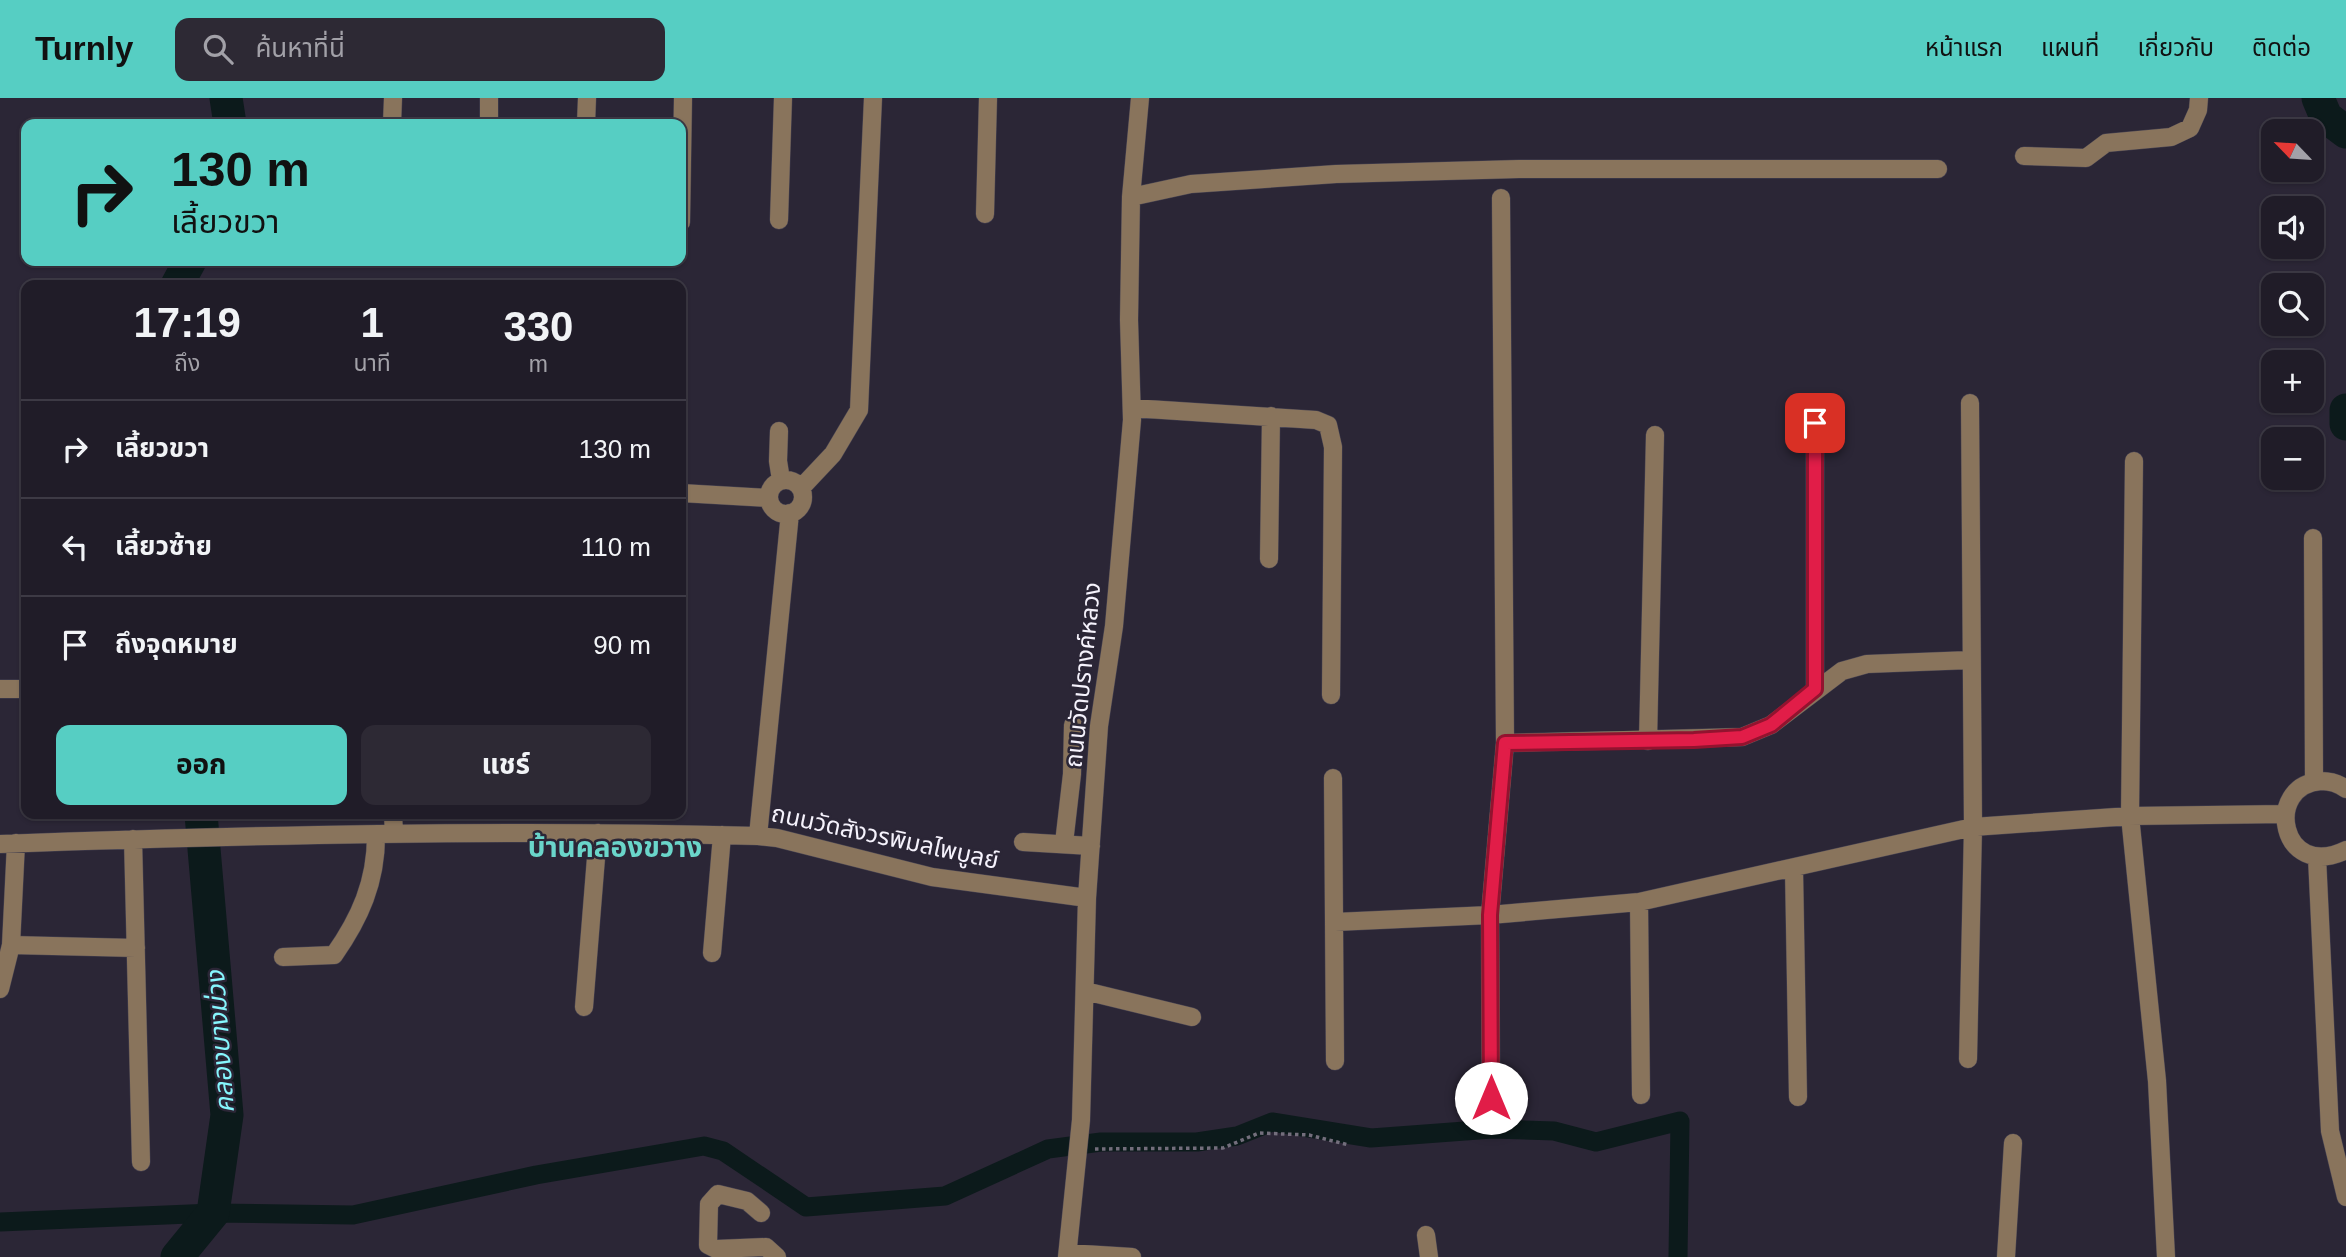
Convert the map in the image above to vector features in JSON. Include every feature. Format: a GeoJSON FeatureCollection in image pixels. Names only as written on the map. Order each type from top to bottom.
{"type":"FeatureCollection","features":[{"type":"Feature","properties":{"kind":"street"},"geometry":{"type":"LineString","coordinates":[[392,119],[393,98]]}},
{"type":"Feature","properties":{"kind":"street"},"geometry":{"type":"LineString","coordinates":[[489,98],[489,119]]}},
{"type":"Feature","properties":{"kind":"street"},"geometry":{"type":"LineString","coordinates":[[586,119],[587,98]]}},
{"type":"Feature","properties":{"kind":"street"},"geometry":{"type":"LineString","coordinates":[[683,98],[683,119]]}},
{"type":"Feature","properties":{"kind":"street"},"geometry":{"type":"LineString","coordinates":[[779,220],[783,98]]}},
{"type":"Feature","properties":{"kind":"street"},"geometry":{"type":"LineString","coordinates":[[801,488],[833,454],[859,410],[873,98]]}},
{"type":"Feature","properties":{"kind":"street"},"geometry":{"type":"LineString","coordinates":[[985,214],[988,98]]}},
{"type":"Feature","properties":{"kind":"street","name":"ถนนวัดปรางค์หลวง"},"geometry":{"type":"LineString","coordinates":[[1067,1255],[1079,1155],[1087,898],[1099,726],[1114,626],[1132,408],[1129,320],[1131,197],[1140,98]]}},
{"type":"Feature","properties":{"kind":"street"},"geometry":{"type":"LineString","coordinates":[[2024,156],[2086,158],[2106,143],[2171,137],[2190,128],[2198,110],[2199,98]]}},
{"type":"Feature","properties":{"kind":"street"},"geometry":{"type":"LineString","coordinates":[[1131,197],[1191,184],[1336,174],[1519,169],[1938,169]]}},
{"type":"Feature","properties":{"kind":"street"},"geometry":{"type":"LineString","coordinates":[[1491,1098],[1490,915],[1505,743],[1501,198]]}},
{"type":"Feature","properties":{"kind":"street"},"geometry":{"type":"LineString","coordinates":[[1968,1059],[1973,827],[1970,403]]}},
{"type":"Feature","properties":{"kind":"street"},"geometry":{"type":"LineString","coordinates":[[1132,408],[1271,416],[1316,420],[1328,425],[1331,432],[1331,695]]}},
{"type":"Feature","properties":{"kind":"street"},"geometry":{"type":"LineString","coordinates":[[1269,559],[1271,416]]}},
{"type":"Feature","properties":{"kind":"street"},"geometry":{"type":"LineString","coordinates":[[1815,423],[1815,689]]}},
{"type":"Feature","properties":{"kind":"street"},"geometry":{"type":"LineString","coordinates":[[779,431],[778,461],[781,480]]}},
{"type":"Feature","properties":{"kind":"street"},"geometry":{"type":"LineString","coordinates":[[1648,741],[1655,435]]}},
{"type":"Feature","properties":{"kind":"street"},"geometry":{"type":"LineString","coordinates":[[2134,461],[2130,816],[2157,1081],[2166,1257]]}},
{"type":"Feature","properties":{"kind":"street"},"geometry":{"type":"LineString","coordinates":[[781,480],[796,483],[801,488],[802,504],[790,513],[776,511],[769,498],[770,490],[781,480]]}},
{"type":"Feature","properties":{"kind":"street"},"geometry":{"type":"LineString","coordinates":[[686,493],[769,498]]}},
{"type":"Feature","properties":{"kind":"street"},"geometry":{"type":"LineString","coordinates":[[758,836],[790,513]]}},
{"type":"Feature","properties":{"kind":"street"},"geometry":{"type":"LineString","coordinates":[[2313,538],[2314,782]]}},
{"type":"Feature","properties":{"kind":"street"},"geometry":{"type":"LineString","coordinates":[[1505,743],[1742,737],[1771,725],[1842,671],[1867,664],[1971,660]]}},
{"type":"Feature","properties":{"kind":"street"},"geometry":{"type":"LineString","coordinates":[[0,689],[21,689]]}},
{"type":"Feature","properties":{"kind":"street"},"geometry":{"type":"LineString","coordinates":[[1064,843],[1072,774],[1073,725]]}},
{"type":"Feature","properties":{"kind":"street"},"geometry":{"type":"LineString","coordinates":[[1333,778],[1335,1061]]}},
{"type":"Feature","properties":{"kind":"street"},"geometry":{"type":"LineString","coordinates":[[2346,789],[2329,781],[2314,782],[2300,788],[2290,799],[2285,814],[2286,828],[2292,842],[2303,852],[2317,858],[2332,857],[2346,850]]}},
{"type":"Feature","properties":{"kind":"street"},"geometry":{"type":"LineString","coordinates":[[1335,922],[1490,915],[1639,902],[1973,827],[2130,816],[2285,814]]}},
{"type":"Feature","properties":{"kind":"street"},"geometry":{"type":"LineString","coordinates":[[283,957],[334,955],[359,915],[391,819]]}},
{"type":"Feature","properties":{"kind":"street"},"geometry":{"type":"LineString","coordinates":[[584,1007],[598,833]]}},
{"type":"Feature","properties":{"kind":"street","name":"ถนนวัดสังวรพิมลไพบูลย์"},"geometry":{"type":"LineString","coordinates":[[8,843],[166,838],[598,833],[758,836],[777,838],[932,877],[1087,898]]}},
{"type":"Feature","properties":{"kind":"street"},"geometry":{"type":"LineString","coordinates":[[712,953],[722,835]]}},
{"type":"Feature","properties":{"kind":"street"},"geometry":{"type":"LineString","coordinates":[[133,839],[141,1162]]}},
{"type":"Feature","properties":{"kind":"street"},"geometry":{"type":"LineString","coordinates":[[1023,842],[1091,846]]}},
{"type":"Feature","properties":{"kind":"street"},"geometry":{"type":"LineString","coordinates":[[0,989],[11,945],[8,843]]}},
{"type":"Feature","properties":{"kind":"street"},"geometry":{"type":"LineString","coordinates":[[2317,858],[2330,1131],[2346,1197]]}},
{"type":"Feature","properties":{"kind":"street"},"geometry":{"type":"LineString","coordinates":[[1794,869],[1798,1097]]}},
{"type":"Feature","properties":{"kind":"street"},"geometry":{"type":"LineString","coordinates":[[1639,902],[1642,1095]]}},
{"type":"Feature","properties":{"kind":"street"},"geometry":{"type":"LineString","coordinates":[[11,945],[136,948]]}},
{"type":"Feature","properties":{"kind":"street"},"geometry":{"type":"LineString","coordinates":[[1085,991],[1192,1017]]}},
{"type":"Feature","properties":{"kind":"street"},"geometry":{"type":"LineString","coordinates":[[2006,1257],[2013,1143]]}},
{"type":"Feature","properties":{"kind":"street"},"geometry":{"type":"LineString","coordinates":[[761,1213],[747,1201],[718,1194],[709,1204],[708,1245],[716,1249],[766,1247],[777,1257]]}},
{"type":"Feature","properties":{"kind":"street"},"geometry":{"type":"LineString","coordinates":[[1426,1235],[1429,1257]]}},
{"type":"Feature","properties":{"kind":"street"},"geometry":{"type":"LineString","coordinates":[[1067,1255],[1132,1257]]}},
{"type":"Feature","properties":{"kind":"path"},"geometry":{"type":"LineString","coordinates":[[1079,1155],[1089,1159],[1089,1149],[1223,1148],[1259,1133],[1309,1135],[1349,1145]]}},
{"type":"Feature","properties":{"kind":"waterway","name":"คลองบางม่วง"},"geometry":{"type":"LineString","coordinates":[[226,98],[229,119]]}},
{"type":"Feature","properties":{"kind":"waterway"},"geometry":{"type":"LineString","coordinates":[[2318,98],[2326,117],[2346,132]]}},
{"type":"Feature","properties":{"kind":"waterway","name":"คลองบางม่วง"},"geometry":{"type":"LineString","coordinates":[[180,280],[187,266]]}},
{"type":"Feature","properties":{"kind":"waterway"},"geometry":{"type":"LineString","coordinates":[[2346,410],[2346,424]]}},
{"type":"Feature","properties":{"kind":"waterway","name":"คลองบางม่วง"},"geometry":{"type":"LineString","coordinates":[[177,1257],[213,1213],[227,1115],[201,819]]}},
{"type":"Feature","properties":{"kind":"waterway"},"geometry":{"type":"LineString","coordinates":[[0,1222],[213,1213],[353,1215],[536,1175],[704,1146],[723,1151],[806,1207],[945,1196],[1048,1149],[1101,1142],[1197,1142],[1237,1136],[1272,1122],[1371,1138],[1492,1129],[1554,1131],[1596,1142],[1680,1121],[1678,1257]]}},
{"type":"Feature","properties":{"kind":"district","name":"บ้านคลองขวาง"},"geometry":{"type":"Point","coordinates":[615,847]}},
{"type":"Feature","properties":{"kind":"route"},"geometry":{"type":"LineString","coordinates":[[1491,1098],[1490,915],[1505,743],[1717,740],[1742,737],[1771,725],[1815,689],[1815,423]]}}]}
